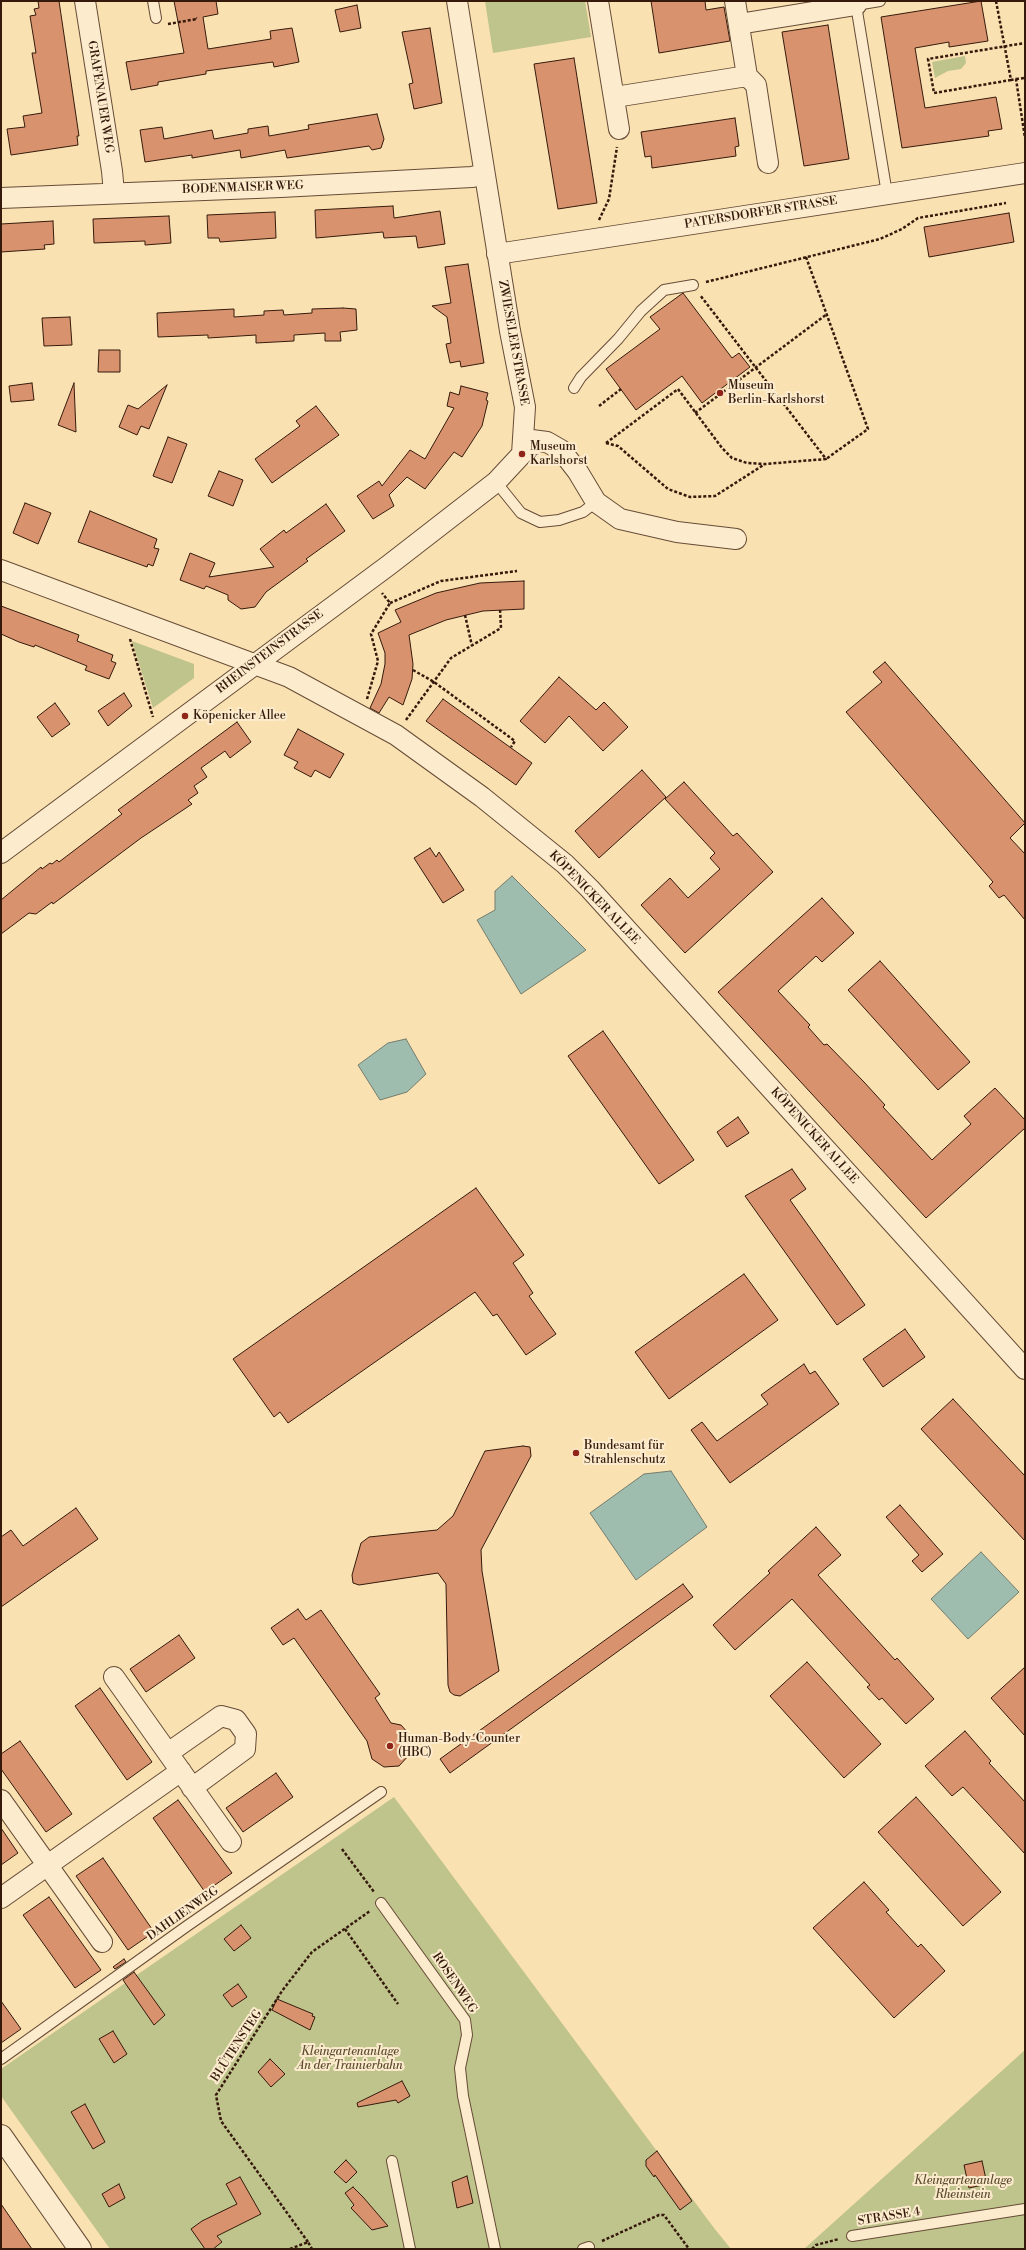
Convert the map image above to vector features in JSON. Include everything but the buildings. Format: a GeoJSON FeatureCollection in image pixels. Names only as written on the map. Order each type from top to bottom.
{"type":"FeatureCollection","features":[{"type":"Feature","properties":{"kind":"street","name":"GRAFENAUER WEG"},"geometry":{"type":"LineString","coordinates":[[85,1],[112,171],[114,193]]}},
{"type":"Feature","properties":{"kind":"street","name":"ZWIESELER STRASSE"},"geometry":{"type":"LineString","coordinates":[[457,1],[497,254],[525,407],[524,440]]}},
{"type":"Feature","properties":{"kind":"street"},"geometry":{"type":"LineString","coordinates":[[598,1],[620,129]]}},
{"type":"Feature","properties":{"kind":"street"},"geometry":{"type":"LineString","coordinates":[[734,1],[747,76],[756,84],[768,163]]}},
{"type":"Feature","properties":{"kind":"street"},"geometry":{"type":"LineString","coordinates":[[738,24],[856,5]]}},
{"type":"Feature","properties":{"kind":"street"},"geometry":{"type":"LineString","coordinates":[[615,98],[747,76]]}},
{"type":"Feature","properties":{"kind":"street","name":"PATERSDORFER STRASSE"},"geometry":{"type":"LineString","coordinates":[[497,254],[1025,173]]}},
{"type":"Feature","properties":{"kind":"street","name":"BODENMAISER WEG"},"geometry":{"type":"LineString","coordinates":[[1,198],[281,187],[472,177],[484,174]]}},
{"type":"Feature","properties":{"kind":"street"},"geometry":{"type":"LineString","coordinates":[[524,440],[547,442],[562,450],[578,472],[596,502],[620,519],[677,532],[736,539]]}},
{"type":"Feature","properties":{"kind":"street","name":"RHEINSTEINSTRASSE"},"geometry":{"type":"LineString","coordinates":[[1,853],[371,578],[496,482],[522,454],[524,440]]}},
{"type":"Feature","properties":{"kind":"street","name":"KÖPENICKER ALLEE"},"geometry":{"type":"LineString","coordinates":[[1,570],[136,622],[289,677],[360,714],[396,735],[482,797],[531,836],[580,879],[1025,1369]]}},
{"type":"Feature","properties":{"kind":"street"},"geometry":{"type":"LineString","coordinates":[[114,1677],[231,1842]]}},
{"type":"Feature","properties":{"kind":"street"},"geometry":{"type":"LineString","coordinates":[[168,1753],[221,1716],[236,1720],[246,1734],[245,1749],[192,1788]]}},
{"type":"Feature","properties":{"kind":"street"},"geometry":{"type":"LineString","coordinates":[[1,1898],[181,1771]]}},
{"type":"Feature","properties":{"kind":"street"},"geometry":{"type":"LineString","coordinates":[[1,1800],[102,1942]]}},
{"type":"Feature","properties":{"kind":"street"},"geometry":{"type":"LineString","coordinates":[[1,2136],[80,2249]]}},
{"type":"Feature","properties":{"kind":"lane"},"geometry":{"type":"LineString","coordinates":[[153,1],[161,17]]}},
{"type":"Feature","properties":{"kind":"lane"},"geometry":{"type":"LineString","coordinates":[[880,1],[856,5],[887,194]]}},
{"type":"Feature","properties":{"kind":"lane"},"geometry":{"type":"LineString","coordinates":[[574,388],[581,376],[618,339],[641,311],[664,290],[693,285]]}},
{"type":"Feature","properties":{"kind":"lane"},"geometry":{"type":"LineString","coordinates":[[496,482],[521,513],[540,522],[559,520],[583,512],[596,502]]}},
{"type":"Feature","properties":{"kind":"lane","name":"DAHLIENWEG"},"geometry":{"type":"LineString","coordinates":[[1,2059],[187,1926],[381,1792]]}},
{"type":"Feature","properties":{"kind":"lane","name":"ROSENWEG"},"geometry":{"type":"LineString","coordinates":[[381,1903],[465,2020],[467,2034],[460,2068],[463,2096],[494,2249]]}},
{"type":"Feature","properties":{"kind":"lane"},"geometry":{"type":"LineString","coordinates":[[392,2160],[410,2249]]}},
{"type":"Feature","properties":{"kind":"lane","name":"STRASSE 4"},"geometry":{"type":"LineString","coordinates":[[852,2236],[1025,2209]]}},
{"type":"Feature","properties":{"kind":"path"},"geometry":{"type":"LineString","coordinates":[[996,1],[1006,46],[1011,80]]}},
{"type":"Feature","properties":{"kind":"path"},"geometry":{"type":"LineString","coordinates":[[161,17],[167,24],[196,20],[196,18]]}},
{"type":"Feature","properties":{"kind":"path"},"geometry":{"type":"LineString","coordinates":[[1025,43],[928,59],[934,93],[1025,78]]}},
{"type":"Feature","properties":{"kind":"path"},"geometry":{"type":"LineString","coordinates":[[1016,79],[1025,138]]}},
{"type":"Feature","properties":{"kind":"path"},"geometry":{"type":"LineString","coordinates":[[599,226],[609,199],[620,129]]}},
{"type":"Feature","properties":{"kind":"path"},"geometry":{"type":"LineString","coordinates":[[826,459],[693,285],[880,239],[902,229],[918,218],[1006,203]]}},
{"type":"Feature","properties":{"kind":"path"},"geometry":{"type":"LineString","coordinates":[[765,464],[715,496],[690,497],[668,489],[618,446],[606,443],[678,389],[695,413],[732,458],[747,463],[765,464],[826,459],[868,428],[806,257]]}},
{"type":"Feature","properties":{"kind":"path"},"geometry":{"type":"LineString","coordinates":[[695,413],[827,314]]}},
{"type":"Feature","properties":{"kind":"path"},"geometry":{"type":"LineString","coordinates":[[599,406],[621,389]]}},
{"type":"Feature","properties":{"kind":"path"},"geometry":{"type":"LineString","coordinates":[[360,714],[366,702],[378,661],[371,634],[390,603],[441,581],[516,571]]}},
{"type":"Feature","properties":{"kind":"path"},"geometry":{"type":"LineString","coordinates":[[371,578],[390,603]]}},
{"type":"Feature","properties":{"kind":"path"},"geometry":{"type":"LineString","coordinates":[[396,735],[451,658],[501,628],[500,609]]}},
{"type":"Feature","properties":{"kind":"path"},"geometry":{"type":"LineString","coordinates":[[464,614],[472,646]]}},
{"type":"Feature","properties":{"kind":"path"},"geometry":{"type":"LineString","coordinates":[[136,622],[130,639],[158,735]]}},
{"type":"Feature","properties":{"kind":"path"},"geometry":{"type":"LineString","coordinates":[[413,670],[434,682],[515,741],[511,747]]}},
{"type":"Feature","properties":{"kind":"path"},"geometry":{"type":"LineString","coordinates":[[342,1849],[381,1903]]}},
{"type":"Feature","properties":{"kind":"path","name":"BLÜTENSTEG"},"geometry":{"type":"LineString","coordinates":[[312,2249],[221,2121],[216,2095],[282,1991],[312,1952],[381,1903]]}},
{"type":"Feature","properties":{"kind":"path"},"geometry":{"type":"LineString","coordinates":[[345,1929],[398,2004]]}},
{"type":"Feature","properties":{"kind":"path"},"geometry":{"type":"LineString","coordinates":[[586,2248],[664,2214],[689,2249]]}},
{"type":"Feature","properties":{"kind":"path"},"geometry":{"type":"LineString","coordinates":[[812,2249],[816,2245],[852,2236]]}},
{"type":"Feature","properties":{"kind":"path"},"geometry":{"type":"LineString","coordinates":[[290,2249],[308,2242]]}},
{"type":"Feature","properties":{"kind":"green space"},"geometry":{"type":"Polygon","coordinates":[[[485,1],[585,1],[591,37],[493,53],[485,1]]]}},
{"type":"Feature","properties":{"kind":"green space"},"geometry":{"type":"Polygon","coordinates":[[[965,56],[966,63],[961,69],[948,71],[935,78],[932,62],[965,56]]]}},
{"type":"Feature","properties":{"kind":"green space"},"geometry":{"type":"Polygon","coordinates":[[[132,641],[194,664],[194,678],[153,708],[132,641]]]}},
{"type":"Feature","properties":{"kind":"green space","name":"Kleingartenanlage An der Trainierbahn"},"geometry":{"type":"Polygon","coordinates":[[[394,1797],[731,2249],[110,2249],[1,2096],[1,2069],[394,1797]]]}},
{"type":"Feature","properties":{"kind":"green space","name":"Kleingartenanlage Rheinstein"},"geometry":{"type":"Polygon","coordinates":[[[1025,2050],[1025,2249],[804,2249],[1025,2050]]]}},
{"type":"Feature","properties":{"kind":"shaded area"},"geometry":{"type":"Polygon","coordinates":[[[512,876],[586,950],[521,994],[477,920],[495,910],[495,891],[512,876]]]}},
{"type":"Feature","properties":{"kind":"shaded area"},"geometry":{"type":"Polygon","coordinates":[[[406,1039],[426,1074],[407,1092],[380,1100],[358,1065],[388,1043],[406,1039]]]}},
{"type":"Feature","properties":{"kind":"shaded area"},"geometry":{"type":"Polygon","coordinates":[[[671,1471],[707,1527],[636,1580],[590,1513],[644,1474],[671,1471]]]}},
{"type":"Feature","properties":{"kind":"shaded area"},"geometry":{"type":"Polygon","coordinates":[[[981,1552],[1019,1592],[968,1639],[931,1599],[981,1552]]]}},
{"type":"Feature","properties":{"kind":"place","name":"Museum Berlin-Karlshorst"},"geometry":{"type":"Point","coordinates":[720,393]}},
{"type":"Feature","properties":{"kind":"place","name":"Museum Karlshorst"},"geometry":{"type":"Point","coordinates":[522,454]}},
{"type":"Feature","properties":{"kind":"place","name":"Köpenicker Allee"},"geometry":{"type":"Point","coordinates":[185,716]}},
{"type":"Feature","properties":{"kind":"place","name":"Bundesamt für Strahlenschutz"},"geometry":{"type":"Point","coordinates":[576,1453]}},
{"type":"Feature","properties":{"kind":"place","name":"Human-Body-Counter (HBC)"},"geometry":{"type":"Point","coordinates":[390,1746]}}]}
